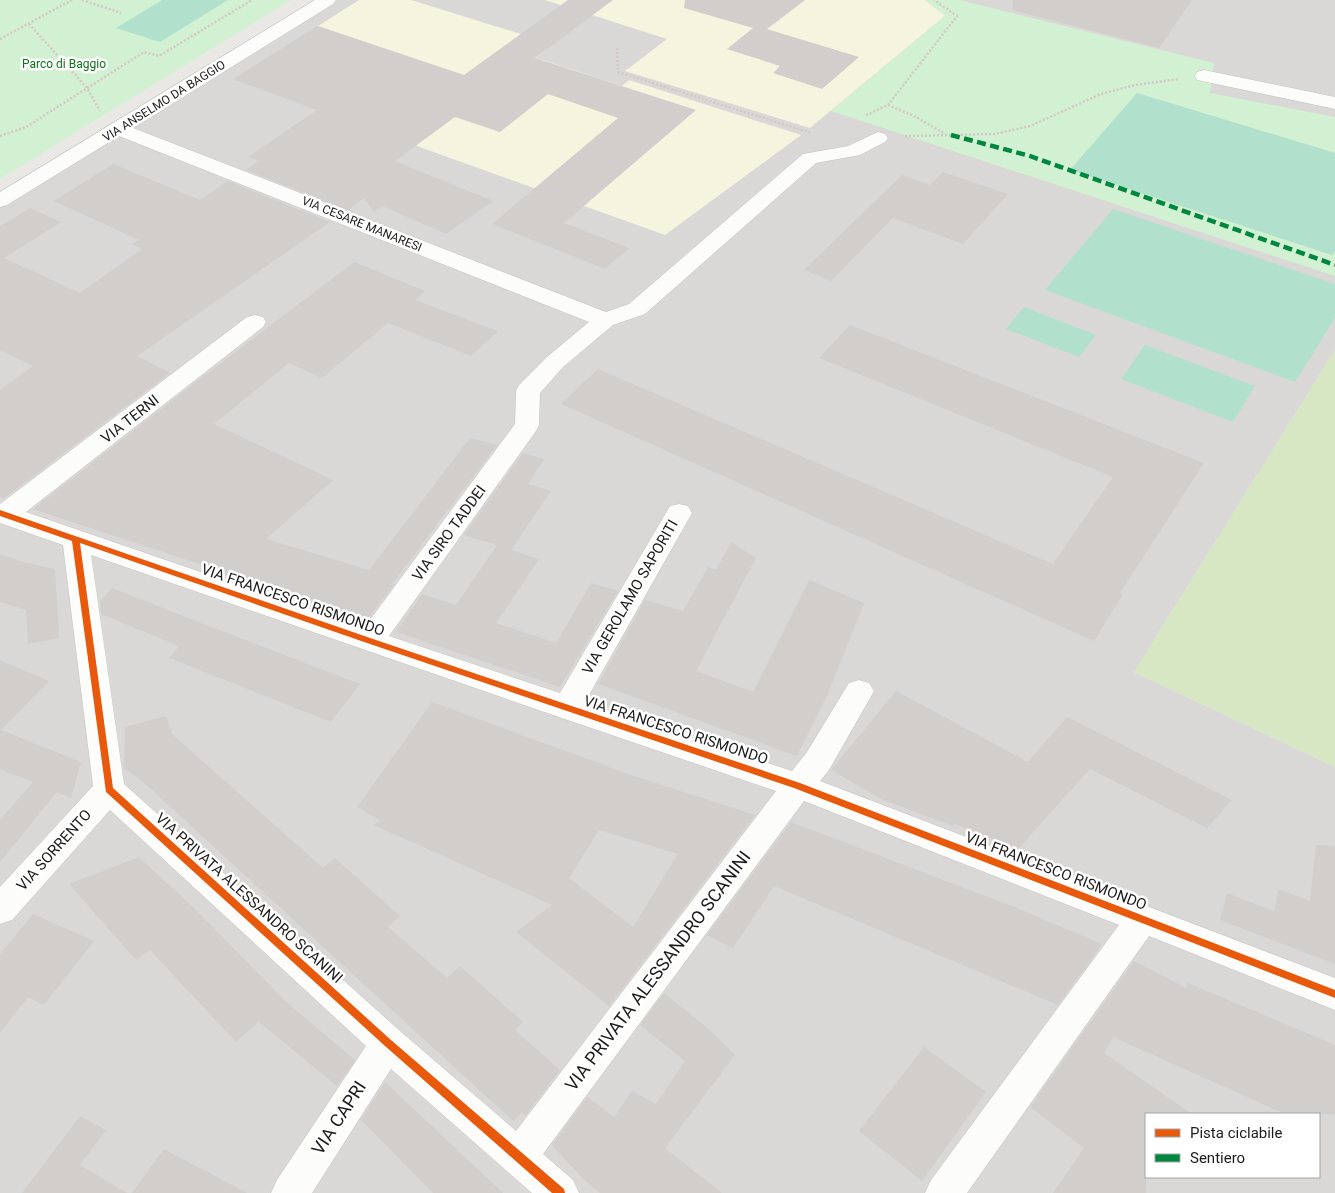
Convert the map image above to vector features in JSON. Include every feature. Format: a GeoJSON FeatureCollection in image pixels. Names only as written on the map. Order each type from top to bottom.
{"type":"FeatureCollection","features":[{"type":"Feature","properties":{"kind":"street","name":"VIA ANSELMO DA BAGGIO"},"geometry":{"type":"LineString","coordinates":[[0,201],[112,123],[327,0]]}},
{"type":"Feature","properties":{"kind":"street"},"geometry":{"type":"LineString","coordinates":[[1204,76],[1335,103]]}},
{"type":"Feature","properties":{"kind":"street","name":"VIA CESARE MANARESI"},"geometry":{"type":"LineString","coordinates":[[112,123],[605,320]]}},
{"type":"Feature","properties":{"kind":"street"},"geometry":{"type":"LineString","coordinates":[[605,320],[637,309],[810,158],[853,152],[878,138]]}},
{"type":"Feature","properties":{"kind":"street","name":"VIA SIRO TADDEI"},"geometry":{"type":"LineString","coordinates":[[370,642],[527,425],[528,391],[554,362],[605,320]]}},
{"type":"Feature","properties":{"kind":"street","name":"VIA TERNI"},"geometry":{"type":"LineString","coordinates":[[2,514],[255,322]]}},
{"type":"Feature","properties":{"kind":"street","name":"VIA GEROLAMO SAPORITI"},"geometry":{"type":"LineString","coordinates":[[566,708],[678,513]]}},
{"type":"Feature","properties":{"kind":"street","name":"VIA FRANCESCO RISMONDO"},"geometry":{"type":"LineString","coordinates":[[2,514],[370,642],[797,785],[1335,994]]}},
{"type":"Feature","properties":{"kind":"street"},"geometry":{"type":"LineString","coordinates":[[76,540],[109,790]]}},
{"type":"Feature","properties":{"kind":"street"},"geometry":{"type":"LineString","coordinates":[[797,785],[818,761],[859,692]]}},
{"type":"Feature","properties":{"kind":"street","name":"VIA PRIVATA ALESSANDRO SCANINI"},"geometry":{"type":"LineString","coordinates":[[519,1156],[797,785]]}},
{"type":"Feature","properties":{"kind":"street","name":"VIA SORRENTO"},"geometry":{"type":"LineString","coordinates":[[5,898],[109,790]]}},
{"type":"Feature","properties":{"kind":"street","name":"VIA PRIVATA ALESSANDRO SCANINI"},"geometry":{"type":"LineString","coordinates":[[109,790],[388,1043],[560,1193]]}},
{"type":"Feature","properties":{"kind":"street"},"geometry":{"type":"LineString","coordinates":[[944,1193],[1142,919]]}},
{"type":"Feature","properties":{"kind":"street","name":"VIA CAPRI"},"geometry":{"type":"LineString","coordinates":[[290,1193],[388,1043]]}},
{"type":"Feature","properties":{"kind":"path"},"geometry":{"type":"LineString","coordinates":[[0,40],[72,0]]}},
{"type":"Feature","properties":{"kind":"path"},"geometry":{"type":"LineString","coordinates":[[82,0],[121,13]]}},
{"type":"Feature","properties":{"kind":"path"},"geometry":{"type":"LineString","coordinates":[[0,136],[26,127],[144,52],[159,56],[252,0]]}},
{"type":"Feature","properties":{"kind":"path"},"geometry":{"type":"LineString","coordinates":[[934,0],[957,16],[888,105],[916,117],[946,135]]}},
{"type":"Feature","properties":{"kind":"path"},"geometry":{"type":"LineString","coordinates":[[29,24],[87,88],[112,123]]}},
{"type":"Feature","properties":{"kind":"path"},"geometry":{"type":"LineString","coordinates":[[617,48],[618,72],[816,134]]}},
{"type":"Feature","properties":{"kind":"path"},"geometry":{"type":"LineString","coordinates":[[878,138],[995,134],[1030,126],[1101,94],[1135,85],[1204,76]]}},
{"type":"Feature","properties":{"kind":"shaded area"},"geometry":{"type":"Polygon","coordinates":[[[329,0],[1335,0],[1335,350],[1134,672],[1335,767],[1335,1193],[0,1193],[0,202],[329,0]]]}},
{"type":"Feature","properties":{"kind":"shaded area"},"geometry":{"type":"Polygon","coordinates":[[[359,0],[411,0],[553,44],[536,58],[622,86],[629,80],[801,135],[665,235],[325,113],[407,56],[318,26],[359,0]]]}},
{"type":"Feature","properties":{"kind":"shaded area"},"geometry":{"type":"Polygon","coordinates":[[[545,0],[925,0],[946,15],[810,128],[625,71],[667,39],[545,0]]]}},
{"type":"Feature","properties":{"kind":"green space","name":"Parco di Baggio"},"geometry":{"type":"Polygon","coordinates":[[[0,0],[291,0],[0,179],[0,0]]]}},
{"type":"Feature","properties":{"kind":"green space"},"geometry":{"type":"Polygon","coordinates":[[[162,0],[228,0],[160,42],[116,28],[162,0]]]}},
{"type":"Feature","properties":{"kind":"green space"},"geometry":{"type":"Polygon","coordinates":[[[925,0],[960,0],[1214,63],[1210,93],[1335,117],[1335,153],[1137,93],[1332,255],[1335,251],[1335,276],[831,111],[945,16],[925,0]]]}},
{"type":"Feature","properties":{"kind":"green space"},"geometry":{"type":"Polygon","coordinates":[[[1137,93],[1335,153],[1335,251],[1332,255],[1070,170],[1137,93]]]}},
{"type":"Feature","properties":{"kind":"green space"},"geometry":{"type":"Polygon","coordinates":[[[1113,209],[1335,284],[1335,318],[1295,382],[1045,290],[1113,209]]]}},
{"type":"Feature","properties":{"kind":"green space"},"geometry":{"type":"Polygon","coordinates":[[[1024,307],[1096,335],[1079,357],[1006,329],[1024,307]]]}},
{"type":"Feature","properties":{"kind":"green space"},"geometry":{"type":"Polygon","coordinates":[[[1145,345],[1255,386],[1233,422],[1121,379],[1145,345]]]}},
{"type":"Feature","properties":{"kind":"green space"},"geometry":{"type":"Polygon","coordinates":[[[1335,350],[1335,767],[1134,672],[1335,350]]]}},
{"type":"Feature","properties":{"kind":"building"},"geometry":{"type":"Polygon","coordinates":[[[568,0],[613,0],[535,58],[696,110],[564,223],[629,248],[605,269],[492,224],[618,118],[548,94],[500,132],[455,117],[395,161],[493,201],[446,234],[382,206],[374,212],[364,198],[348,210],[246,170],[259,161],[248,157],[317,110],[233,79],[317,26],[464,75],[568,0]]]}},
{"type":"Feature","properties":{"kind":"building"},"geometry":{"type":"Polygon","coordinates":[[[685,0],[805,0],[767,29],[859,57],[822,89],[773,73],[780,66],[727,49],[753,28],[684,8],[685,0]]]}},
{"type":"Feature","properties":{"kind":"building"},"geometry":{"type":"Polygon","coordinates":[[[1013,0],[1192,0],[1159,48],[1012,10],[1013,0]]]}},
{"type":"Feature","properties":{"kind":"building"},"geometry":{"type":"Polygon","coordinates":[[[113,164],[200,200],[228,181],[330,222],[137,356],[170,373],[4,498],[0,497],[0,390],[33,366],[0,350],[0,226],[30,208],[61,222],[4,258],[80,293],[142,249],[132,244],[139,240],[54,201],[113,164]]]}},
{"type":"Feature","properties":{"kind":"building"},"geometry":{"type":"Polygon","coordinates":[[[943,172],[1008,194],[963,244],[893,218],[831,281],[804,270],[902,175],[930,185],[943,172]]]}},
{"type":"Feature","properties":{"kind":"building"},"geometry":{"type":"Polygon","coordinates":[[[354,262],[425,291],[415,300],[498,331],[471,356],[388,323],[322,378],[289,363],[214,424],[333,480],[266,539],[369,570],[470,438],[497,445],[367,620],[273,592],[219,573],[221,571],[33,509],[192,385],[354,262]]]}},
{"type":"Feature","properties":{"kind":"building"},"geometry":{"type":"Polygon","coordinates":[[[850,325],[1204,463],[1120,593],[1123,594],[1094,641],[561,404],[598,369],[1053,564],[1113,477],[819,358],[850,325]]]}},
{"type":"Feature","properties":{"kind":"building"},"geometry":{"type":"Polygon","coordinates":[[[523,453],[544,459],[528,484],[551,491],[511,550],[539,559],[496,623],[556,643],[591,583],[618,591],[560,687],[396,632],[422,594],[456,605],[497,545],[464,535],[523,453]]]}},
{"type":"Feature","properties":{"kind":"building"},"geometry":{"type":"Polygon","coordinates":[[[731,542],[756,558],[696,671],[753,692],[809,580],[864,603],[827,696],[797,756],[598,684],[645,600],[683,611],[708,567],[716,570],[731,542]]]}},
{"type":"Feature","properties":{"kind":"building"},"geometry":{"type":"Polygon","coordinates":[[[0,554],[22,562],[55,569],[59,638],[28,644],[26,610],[0,602],[0,554]]]}},
{"type":"Feature","properties":{"kind":"building"},"geometry":{"type":"Polygon","coordinates":[[[112,588],[360,684],[331,722],[169,658],[179,646],[101,614],[100,601],[112,588]]]}},
{"type":"Feature","properties":{"kind":"building"},"geometry":{"type":"Polygon","coordinates":[[[0,660],[49,681],[1,730],[81,762],[71,798],[57,792],[0,862],[0,820],[33,782],[0,769],[0,660]]]}},
{"type":"Feature","properties":{"kind":"building"},"geometry":{"type":"Polygon","coordinates":[[[896,691],[1028,762],[1067,717],[1232,800],[1207,828],[1090,769],[1018,849],[954,824],[953,826],[883,800],[831,770],[896,691]]]}},
{"type":"Feature","properties":{"kind":"building"},"geometry":{"type":"Polygon","coordinates":[[[432,702],[631,775],[755,815],[609,1006],[516,932],[552,905],[374,825],[380,820],[357,807],[432,702]],[[599,830],[569,878],[633,927],[678,854],[599,830]]]}},
{"type":"Feature","properties":{"kind":"building"},"geometry":{"type":"Polygon","coordinates":[[[166,716],[172,734],[323,868],[335,858],[400,916],[388,927],[447,978],[460,966],[523,1022],[515,1030],[560,1070],[525,1116],[522,1112],[513,1121],[142,781],[124,768],[125,727],[166,716]]]}},
{"type":"Feature","properties":{"kind":"building"},"geometry":{"type":"Polygon","coordinates":[[[791,822],[1012,906],[1102,944],[1058,1005],[774,886],[733,948],[707,935],[791,822]]]}},
{"type":"Feature","properties":{"kind":"building"},"geometry":{"type":"Polygon","coordinates":[[[1316,845],[1335,846],[1335,964],[1220,920],[1227,893],[1274,911],[1279,889],[1310,901],[1316,845]]]}},
{"type":"Feature","properties":{"kind":"building"},"geometry":{"type":"Polygon","coordinates":[[[139,857],[198,912],[285,1001],[355,1060],[337,1086],[259,1022],[236,1042],[150,950],[136,960],[69,884],[139,857]]]}},
{"type":"Feature","properties":{"kind":"building"},"geometry":{"type":"Polygon","coordinates":[[[33,914],[94,941],[44,1005],[28,997],[0,1033],[0,954],[33,914]]]}},
{"type":"Feature","properties":{"kind":"building"},"geometry":{"type":"Polygon","coordinates":[[[1134,961],[1186,988],[1188,983],[1335,1045],[1335,1114],[1283,1113],[1113,1037],[1104,1053],[1191,1113],[1145,1113],[1146,1193],[1053,1193],[1084,1148],[1030,1107],[1134,961]]]}},
{"type":"Feature","properties":{"kind":"building"},"geometry":{"type":"Polygon","coordinates":[[[664,993],[711,1031],[735,1055],[665,1148],[722,1193],[600,1193],[583,1179],[552,1145],[587,1097],[614,1117],[632,1091],[656,1104],[685,1061],[640,1025],[664,993]]]}},
{"type":"Feature","properties":{"kind":"building"},"geometry":{"type":"Polygon","coordinates":[[[924,1047],[986,1092],[922,1181],[859,1131],[924,1047]]]}},
{"type":"Feature","properties":{"kind":"building"},"geometry":{"type":"Polygon","coordinates":[[[385,1082],[503,1193],[433,1193],[361,1120],[385,1082]]]}},
{"type":"Feature","properties":{"kind":"building"},"geometry":{"type":"Polygon","coordinates":[[[80,1116],[106,1130],[80,1165],[127,1193],[22,1193],[80,1116]]]}},
{"type":"Feature","properties":{"kind":"building"},"geometry":{"type":"Polygon","coordinates":[[[164,1149],[247,1193],[132,1193],[164,1149]]]}},
{"type":"Feature","properties":{"kind":"marked path"},"geometry":{"type":"LineString","coordinates":[[951,135],[1030,156],[1335,265]]}},
{"type":"Feature","properties":{"kind":"cycle path"},"geometry":{"type":"LineString","coordinates":[[0,513],[370,641],[797,785],[1335,994]]}},
{"type":"Feature","properties":{"kind":"cycle path"},"geometry":{"type":"LineString","coordinates":[[76,540],[109,790],[388,1043],[560,1193]]}}]}
